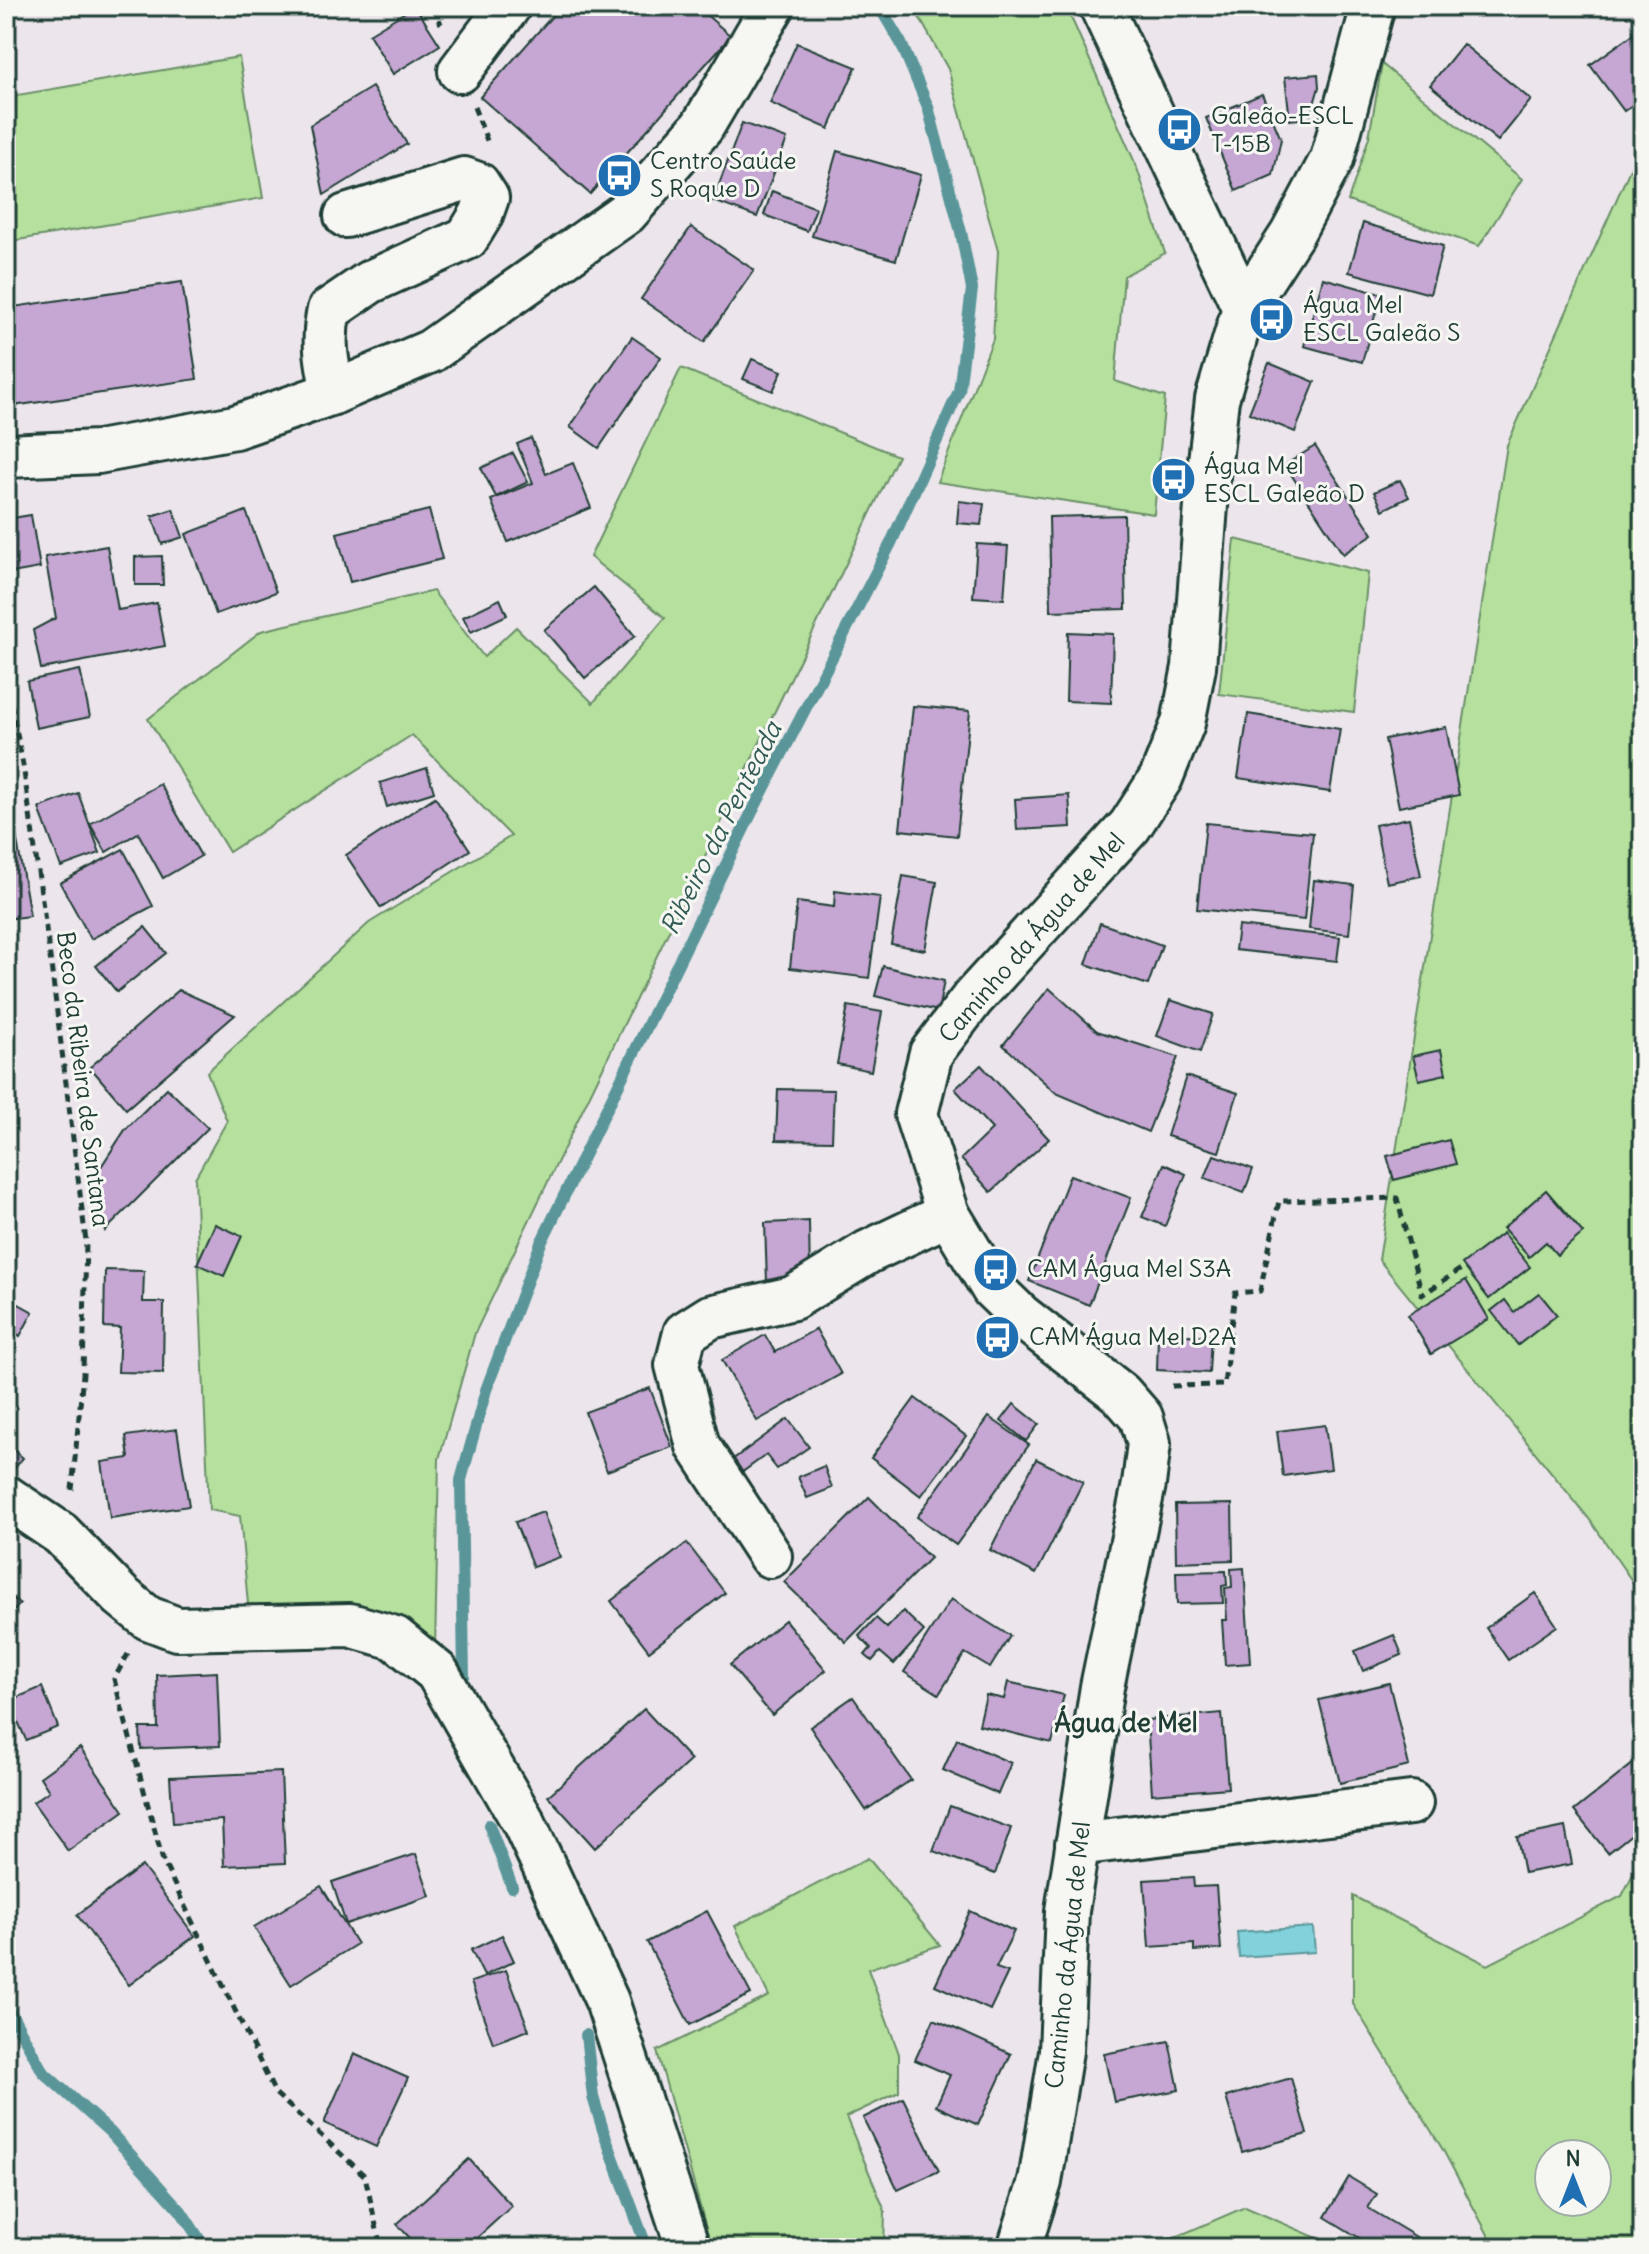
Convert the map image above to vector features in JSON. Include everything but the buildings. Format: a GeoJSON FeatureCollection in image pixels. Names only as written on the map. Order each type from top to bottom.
{"type":"FeatureCollection","features":[{"type":"Feature","properties":{"kind":"street"},"geometry":{"type":"LineString","coordinates":[[460,71],[509,6]]}},
{"type":"Feature","properties":{"kind":"street"},"geometry":{"type":"LineString","coordinates":[[1101,6],[1244,308]]}},
{"type":"Feature","properties":{"kind":"street","name":"Caminho da Água de Mel"},"geometry":{"type":"LineString","coordinates":[[1019,2248],[1040,2182],[1061,2051],[1067,1911],[1102,1687],[1144,1484],[1149,1443],[1141,1417],[1121,1394],[1021,1316],[993,1289],[948,1214],[916,1114],[931,1053],[973,998],[1130,826],[1161,778],[1183,723],[1194,667],[1217,399],[1244,308],[1292,234],[1332,159],[1373,6]]}},
{"type":"Feature","properties":{"kind":"street"},"geometry":{"type":"LineString","coordinates":[[6,456],[98,452],[235,427],[333,393],[431,351],[626,213],[702,127],[762,10]]}},
{"type":"Feature","properties":{"kind":"street"},"geometry":{"type":"LineString","coordinates":[[333,393],[324,350],[329,310],[370,282],[467,238],[487,198],[478,184],[464,179],[346,216]]}},
{"type":"Feature","properties":{"kind":"street"},"geometry":{"type":"LineString","coordinates":[[770,1556],[698,1446],[677,1365],[685,1333],[710,1317],[793,1298],[868,1252],[948,1214]]}},
{"type":"Feature","properties":{"kind":"street"},"geometry":{"type":"LineString","coordinates":[[6,1497],[61,1534],[121,1596],[148,1618],[177,1629],[350,1625],[395,1638],[437,1672],[524,1823],[607,2001],[688,2248]]}},
{"type":"Feature","properties":{"kind":"street"},"geometry":{"type":"LineString","coordinates":[[1077,1844],[1411,1803]]}},
{"type":"Feature","properties":{"kind":"path","name":"Beco da Ribeira de Santana"},"geometry":{"type":"LineString","coordinates":[[6,677],[23,765],[86,1241],[83,1374],[74,1482],[61,1534]]}},
{"type":"Feature","properties":{"kind":"path"},"geometry":{"type":"LineString","coordinates":[[1149,1443],[1165,1386],[1224,1385],[1235,1293],[1260,1291],[1279,1201],[1397,1198],[1422,1295],[1461,1269]]}},
{"type":"Feature","properties":{"kind":"path"},"geometry":{"type":"LineString","coordinates":[[148,1618],[114,1679],[163,1861],[275,2093],[365,2176],[381,2248]]}},
{"type":"Feature","properties":{"kind":"green space"},"geometry":{"type":"Polygon","coordinates":[[[913,6],[1065,6],[1074,24],[1136,165],[1165,253],[1124,276],[1115,381],[1165,397],[1154,514],[937,482],[993,339],[998,251],[948,69],[913,6]]]}},
{"type":"Feature","properties":{"kind":"green space"},"geometry":{"type":"Polygon","coordinates":[[[239,57],[263,198],[6,242],[6,97],[239,57]]]}},
{"type":"Feature","properties":{"kind":"green space"},"geometry":{"type":"Polygon","coordinates":[[[1382,64],[1522,179],[1479,246],[1348,201],[1369,137],[1382,64]]]}},
{"type":"Feature","properties":{"kind":"green space"},"geometry":{"type":"Polygon","coordinates":[[[1643,140],[1643,1597],[1590,1520],[1379,1260],[1507,445],[1643,140]]]}},
{"type":"Feature","properties":{"kind":"green space"},"geometry":{"type":"Polygon","coordinates":[[[681,368],[898,456],[475,1333],[439,1459],[435,1651],[349,1605],[248,1604],[240,1516],[209,1510],[195,1178],[227,1121],[207,1072],[369,923],[511,836],[412,735],[229,852],[148,719],[261,631],[433,591],[484,657],[516,627],[593,703],[665,618],[590,557],[681,368]]]}},
{"type":"Feature","properties":{"kind":"green space"},"geometry":{"type":"Polygon","coordinates":[[[1235,539],[1368,573],[1354,712],[1219,694],[1235,539]]]}},
{"type":"Feature","properties":{"kind":"green space"},"geometry":{"type":"Polygon","coordinates":[[[1643,1854],[1643,2248],[1493,2248],[1443,2150],[1353,2004],[1353,1896],[1488,1965],[1622,1896],[1643,1854]]]}},
{"type":"Feature","properties":{"kind":"green space"},"geometry":{"type":"Polygon","coordinates":[[[868,1858],[940,1945],[868,1969],[899,2054],[899,2092],[846,2117],[885,2211],[884,2248],[715,2248],[710,2242],[657,2051],[769,1996],[735,1926],[868,1858]]]}},
{"type":"Feature","properties":{"kind":"green space"},"geometry":{"type":"Polygon","coordinates":[[[1245,2207],[1322,2240],[1330,2248],[1155,2246],[1245,2207]]]}},
{"type":"Feature","properties":{"kind":"water"},"geometry":{"type":"Polygon","coordinates":[[[1313,1927],[1315,1952],[1239,1957],[1237,1932],[1313,1927]]]}},
{"type":"Feature","properties":{"kind":"waterway","name":"Ribeiro da Penteada"},"geometry":{"type":"LineString","coordinates":[[464,1677],[461,1480],[486,1390],[541,1243],[751,814],[891,543],[959,391],[972,289],[961,232],[928,107],[901,43],[879,6]]}},
{"type":"Feature","properties":{"kind":"waterway","name":"Ribeiro da Penteada"},"geometry":{"type":"LineString","coordinates":[[489,1825],[512,1887]]}},
{"type":"Feature","properties":{"kind":"waterway"},"geometry":{"type":"LineString","coordinates":[[6,2004],[43,2072],[110,2132],[181,2211],[205,2248]]}},
{"type":"Feature","properties":{"kind":"waterway","name":"Ribeiro da Penteada"},"geometry":{"type":"LineString","coordinates":[[586,2035],[593,2097],[647,2248]]}},
{"type":"Feature","properties":{"kind":"place","name":"Galeão-ESCL T-15B"},"geometry":{"type":"Point","coordinates":[1180,130]}},
{"type":"Feature","properties":{"kind":"place","name":"Centro Saúde S Roque D"},"geometry":{"type":"Point","coordinates":[619,175]}},
{"type":"Feature","properties":{"kind":"place","name":"Água Mel ESCL Galeão S"},"geometry":{"type":"Point","coordinates":[1272,319]}},
{"type":"Feature","properties":{"kind":"place","name":"Água Mel ESCL Galeão D"},"geometry":{"type":"Point","coordinates":[1173,480]}},
{"type":"Feature","properties":{"kind":"place","name":"CAM Água Mel S3A"},"geometry":{"type":"Point","coordinates":[996,1269]}},
{"type":"Feature","properties":{"kind":"place","name":"CAM Água Mel D2A"},"geometry":{"type":"Point","coordinates":[998,1337]}},
{"type":"Feature","properties":{"kind":"district","name":"Água de Mel"},"geometry":{"type":"Point","coordinates":[1126,1723]}}]}
